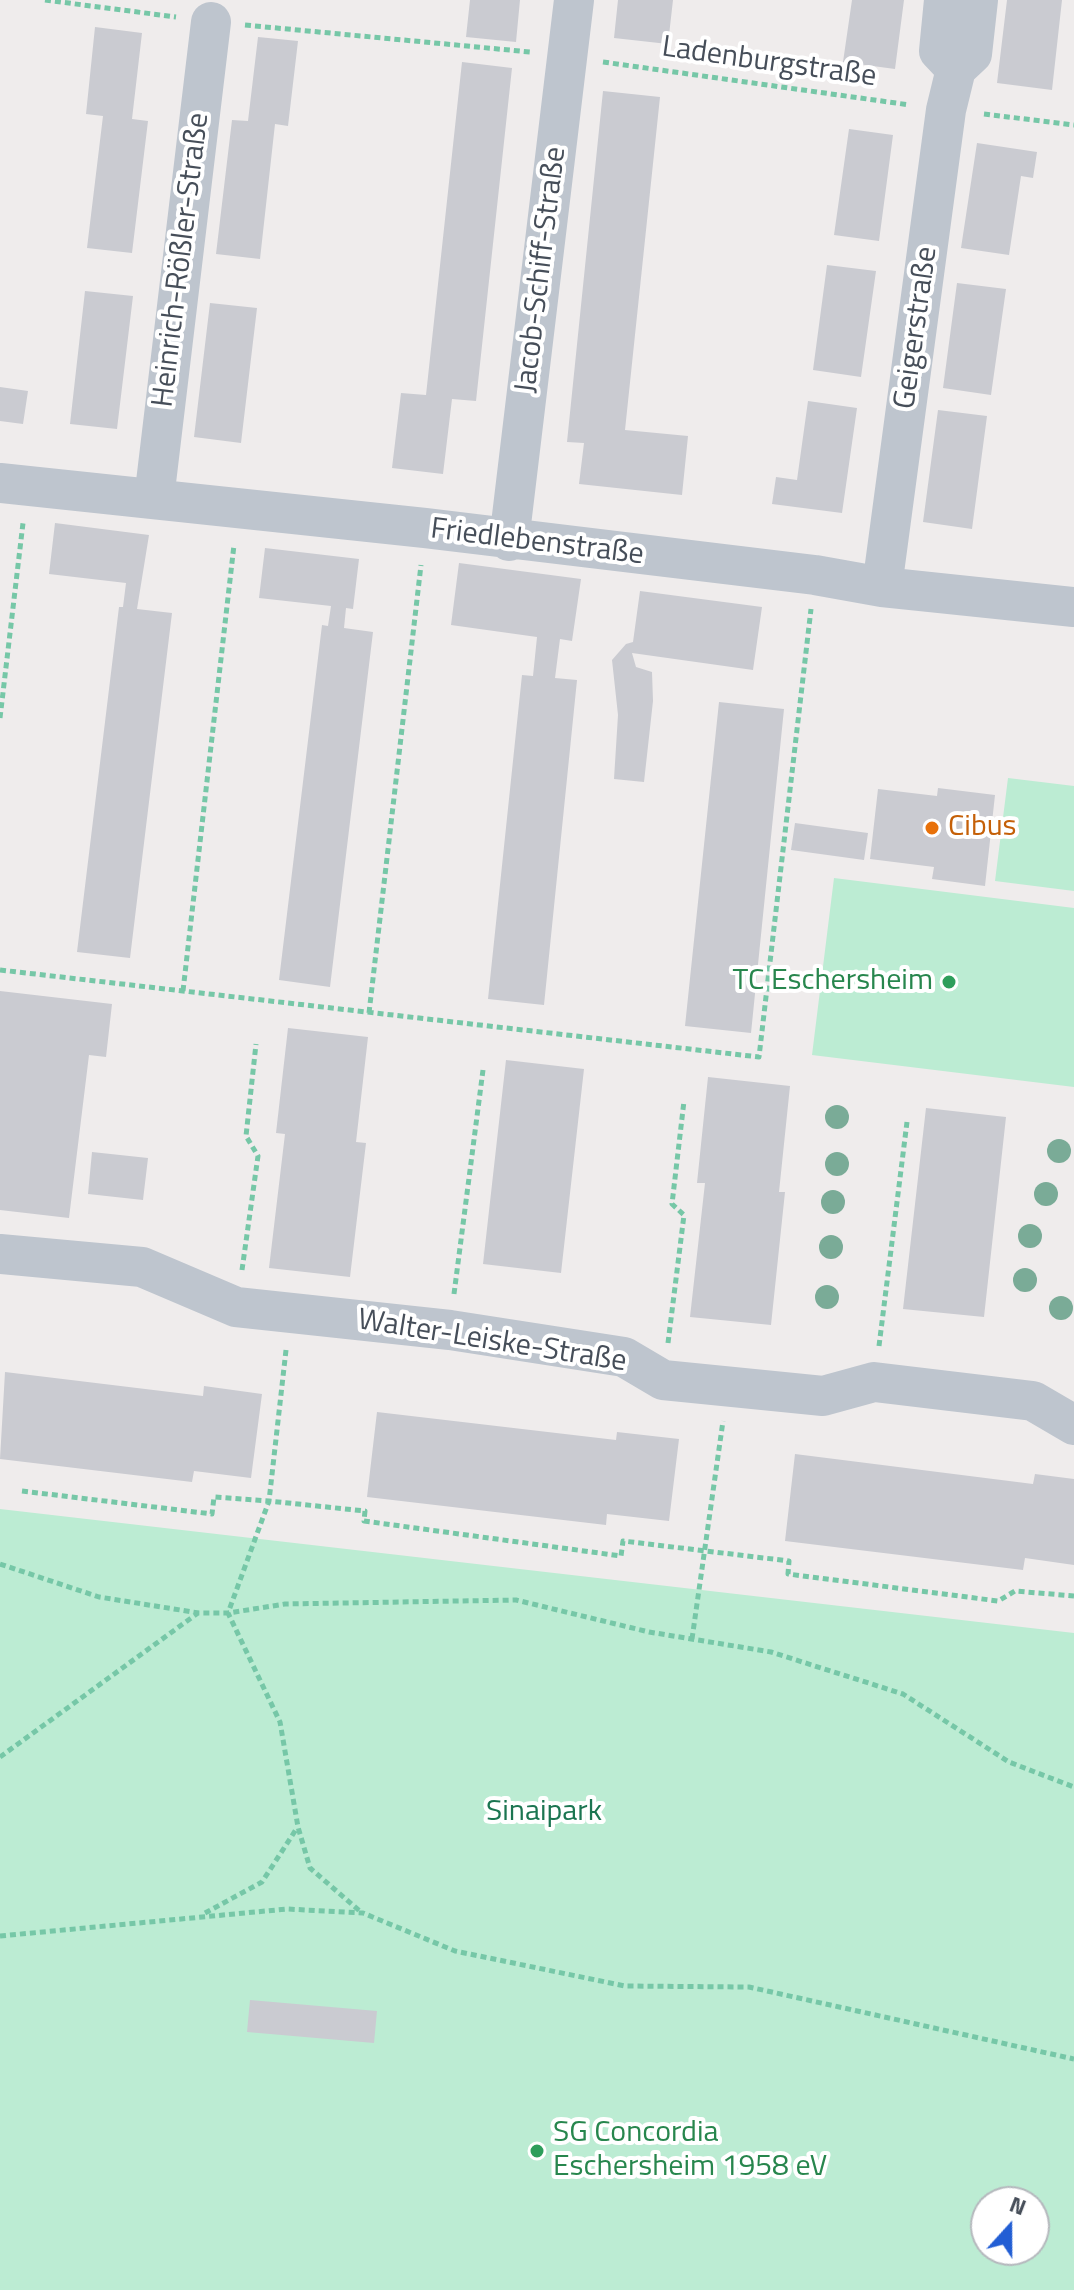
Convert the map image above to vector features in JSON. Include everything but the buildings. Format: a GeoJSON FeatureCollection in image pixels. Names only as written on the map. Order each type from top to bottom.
{"type":"FeatureCollection","features":[{"type":"Feature","properties":{"kind":"street","name":"Jacob-Schiff-Straße"},"geometry":{"type":"LineString","coordinates":[[509,541],[574,0]]}},
{"type":"Feature","properties":{"kind":"street"},"geometry":{"type":"LineString","coordinates":[[944,0],[939,51],[956,69]]}},
{"type":"Feature","properties":{"kind":"street","name":"Geigerstraße"},"geometry":{"type":"LineString","coordinates":[[882,587],[946,110],[956,69],[972,54],[978,0]]}},
{"type":"Feature","properties":{"kind":"street","name":"Heinrich-Rößler-Straße"},"geometry":{"type":"LineString","coordinates":[[154,499],[211,22]]}},
{"type":"Feature","properties":{"kind":"street","name":"Friedlebenstraße"},"geometry":{"type":"LineString","coordinates":[[13,485],[425,528],[509,541],[815,575],[882,587],[1074,607]]}},
{"type":"Feature","properties":{"kind":"street","name":"Walter-Leiske-Straße"},"geometry":{"type":"LineString","coordinates":[[0,1254],[142,1267],[236,1307],[450,1330],[624,1357],[663,1380],[823,1396],[874,1382],[1033,1401],[1074,1425]]}},
{"type":"Feature","properties":{"kind":"path","name":"Ladenburgstraße"},"geometry":{"type":"LineString","coordinates":[[457,44],[1074,125]]}},
{"type":"Feature","properties":{"kind":"path"},"geometry":{"type":"LineString","coordinates":[[0,718],[13,485]]}},
{"type":"Feature","properties":{"kind":"path"},"geometry":{"type":"LineString","coordinates":[[183,991],[238,508]]}},
{"type":"Feature","properties":{"kind":"path"},"geometry":{"type":"LineString","coordinates":[[369,1013],[425,528]]}},
{"type":"Feature","properties":{"kind":"path"},"geometry":{"type":"LineString","coordinates":[[0,970],[759,1057],[815,575]]}},
{"type":"Feature","properties":{"kind":"path"},"geometry":{"type":"LineString","coordinates":[[236,1307],[258,1156],[246,1136],[256,1044]]}},
{"type":"Feature","properties":{"kind":"path"},"geometry":{"type":"LineString","coordinates":[[450,1330],[483,1070]]}},
{"type":"Feature","properties":{"kind":"path"},"geometry":{"type":"LineString","coordinates":[[663,1380],[684,1215],[672,1204],[684,1101]]}},
{"type":"Feature","properties":{"kind":"path"},"geometry":{"type":"LineString","coordinates":[[874,1382],[907,1122]]}},
{"type":"Feature","properties":{"kind":"path"},"geometry":{"type":"LineString","coordinates":[[290,1311],[269,1501],[228,1613],[280,1722],[298,1827],[310,1868],[363,1913],[455,1951],[625,1986],[749,1987],[1074,2059]]}},
{"type":"Feature","properties":{"kind":"path"},"geometry":{"type":"LineString","coordinates":[[692,1639],[707,1551],[727,1388]]}},
{"type":"Feature","properties":{"kind":"path"},"geometry":{"type":"LineString","coordinates":[[22,1491],[212,1514],[214,1497],[269,1501],[365,1511],[364,1521],[621,1556],[623,1541],[789,1561],[788,1574],[998,1601],[1015,1591],[1074,1596]]}},
{"type":"Feature","properties":{"kind":"path"},"geometry":{"type":"LineString","coordinates":[[0,1564],[99,1597],[199,1613],[228,1613],[285,1604],[516,1600],[692,1639],[771,1652],[903,1694],[1009,1762],[1074,1787]]}},
{"type":"Feature","properties":{"kind":"path"},"geometry":{"type":"LineString","coordinates":[[0,1757],[199,1613]]}},
{"type":"Feature","properties":{"kind":"path"},"geometry":{"type":"LineString","coordinates":[[202,1915],[262,1882],[298,1827]]}},
{"type":"Feature","properties":{"kind":"path"},"geometry":{"type":"LineString","coordinates":[[0,1936],[287,1909],[363,1913]]}},
{"type":"Feature","properties":{"kind":"green space"},"geometry":{"type":"Polygon","coordinates":[[[1008,778],[1074,786],[1074,891],[995,881],[1008,778]]]}},
{"type":"Feature","properties":{"kind":"green space"},"geometry":{"type":"Polygon","coordinates":[[[834,878],[1074,908],[1074,1087],[812,1055],[834,878]]]}},
{"type":"Feature","properties":{"kind":"green space","name":"Sinaipark"},"geometry":{"type":"Polygon","coordinates":[[[0,1509],[1074,1633],[1074,2290],[0,2290],[0,1509]]]}},
{"type":"Feature","properties":{"kind":"place","name":"Cibus"},"geometry":{"type":"Point","coordinates":[932,828]}},
{"type":"Feature","properties":{"kind":"place","name":"TC Eschersheim"},"geometry":{"type":"Point","coordinates":[949,982]}},
{"type":"Feature","properties":{"kind":"place","name":"SG Concordia Eschersheim 1958 eV"},"geometry":{"type":"Point","coordinates":[537,2151]}}]}
